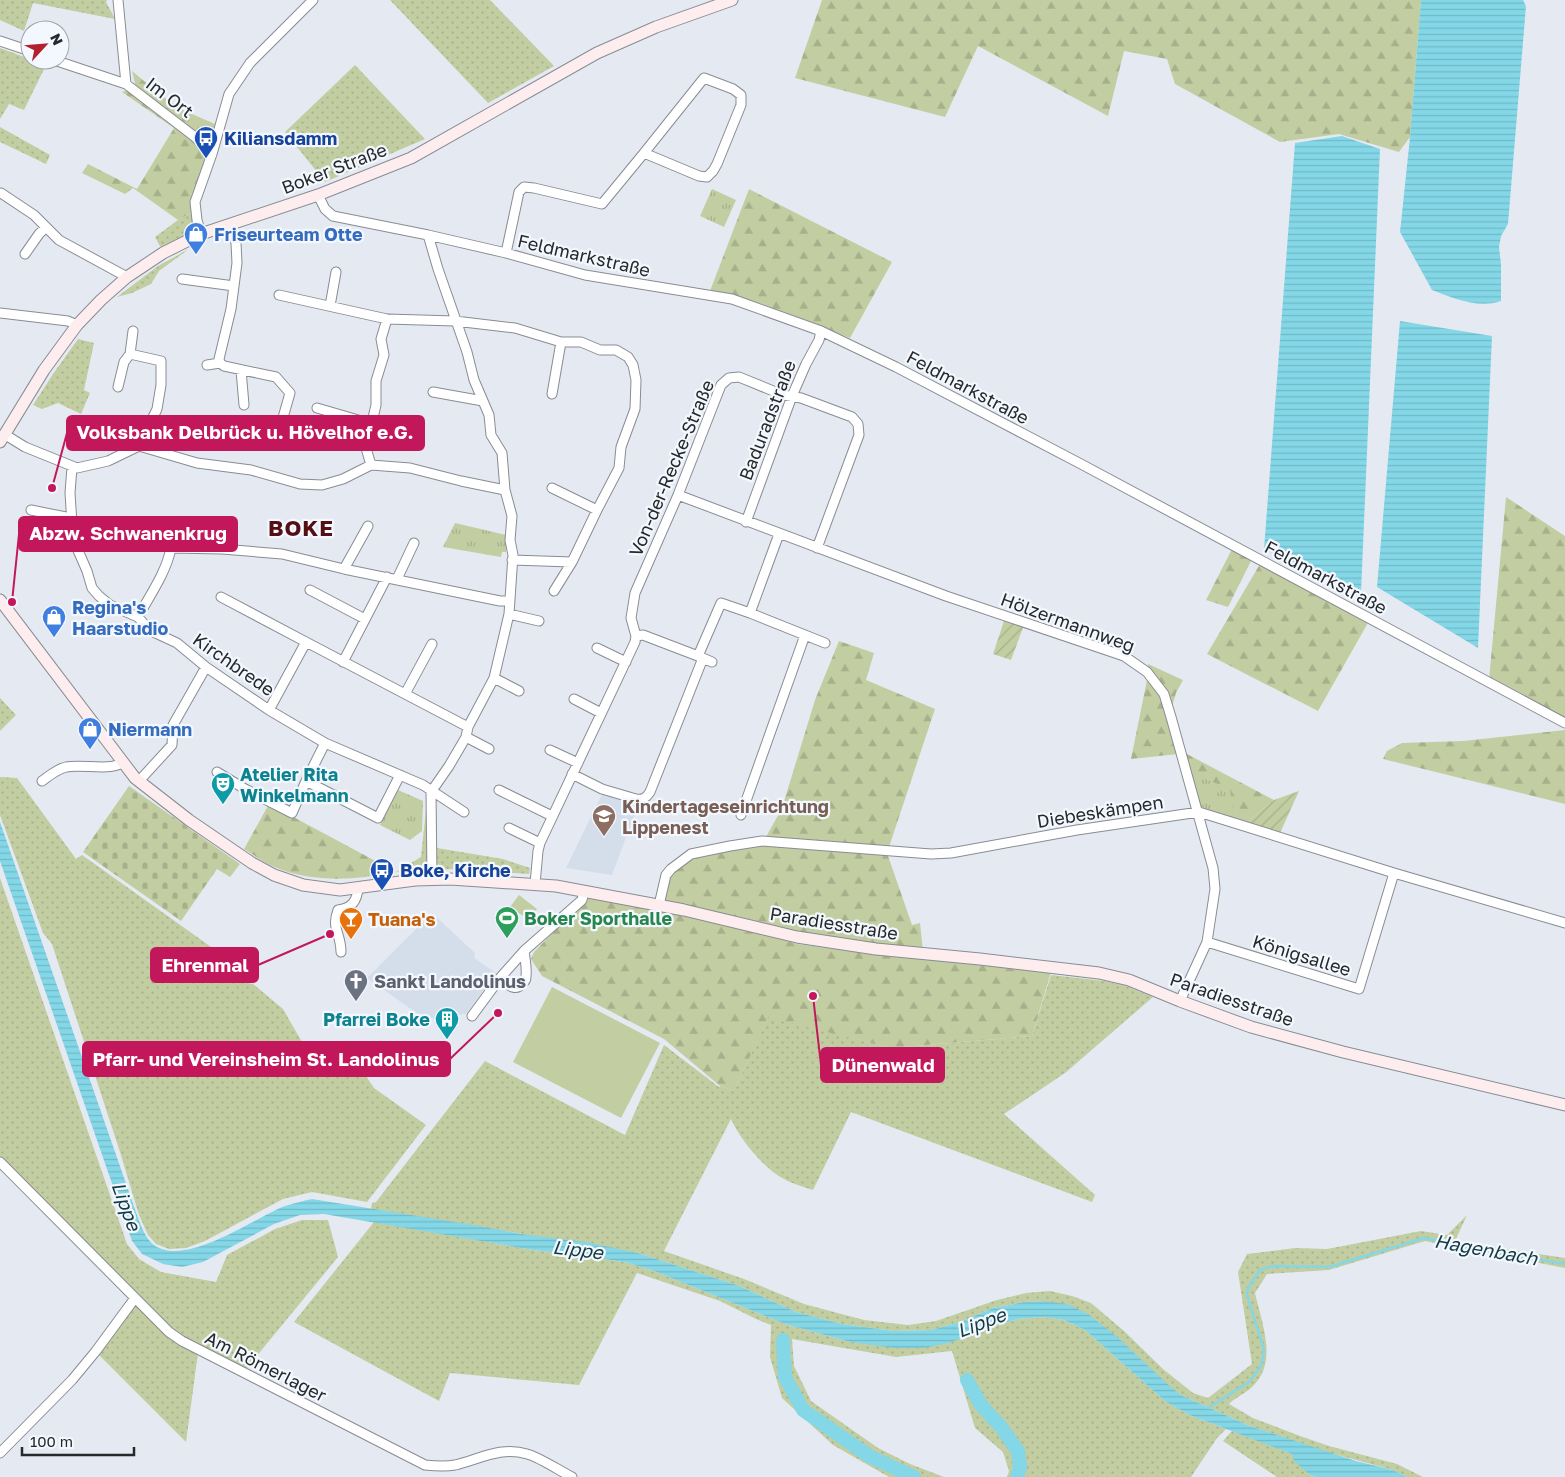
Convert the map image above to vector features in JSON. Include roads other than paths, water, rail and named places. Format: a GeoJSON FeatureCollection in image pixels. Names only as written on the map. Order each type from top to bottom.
{"type":"FeatureCollection","features":[{"type":"Feature","properties":{"kind":"main road","name":"Boker Straße"},"geometry":{"type":"LineString","coordinates":[[1,438],[44,370],[77,325],[100,300],[127,277],[163,253],[201,234],[318,195],[410,158],[573,66],[619,43],[678,18],[732,0]]}},
{"type":"Feature","properties":{"kind":"main road","name":"Paradiesstraße"},"geometry":{"type":"LineString","coordinates":[[1,603],[122,763],[138,781],[204,831],[266,871],[312,888],[340,890],[432,879],[535,884],[659,905],[797,936],[876,949],[1099,973],[1130,980],[1180,1001],[1260,1030],[1343,1052],[1565,1105]]}},
{"type":"Feature","properties":{"kind":"street","name":"Im Ort"},"geometry":{"type":"LineString","coordinates":[[118,0],[126,84],[195,137],[212,154]]}},
{"type":"Feature","properties":{"kind":"street"},"geometry":{"type":"LineString","coordinates":[[201,234],[195,202],[212,154],[229,94],[250,63],[313,0]]}},
{"type":"Feature","properties":{"kind":"street"},"geometry":{"type":"LineString","coordinates":[[0,41],[20,48]]}},
{"type":"Feature","properties":{"kind":"street"},"geometry":{"type":"LineString","coordinates":[[70,65],[126,84]]}},
{"type":"Feature","properties":{"kind":"street"},"geometry":{"type":"LineString","coordinates":[[506,253],[520,192],[524,187],[602,204],[644,152],[704,78],[733,89],[741,95],[741,105],[721,156],[713,171],[707,177],[700,176],[644,152]]}},
{"type":"Feature","properties":{"kind":"street"},"geometry":{"type":"LineString","coordinates":[[0,191],[34,215],[59,240],[127,277]]}},
{"type":"Feature","properties":{"kind":"street","name":"Feldmarkstraße"},"geometry":{"type":"LineString","coordinates":[[318,195],[325,209],[333,216],[506,253],[585,275],[732,299],[821,331],[896,367],[1081,464],[1565,723]]}},
{"type":"Feature","properties":{"kind":"street"},"geometry":{"type":"LineString","coordinates":[[220,363],[219,359],[231,309],[237,249],[230,224]]}},
{"type":"Feature","properties":{"kind":"street"},"geometry":{"type":"LineString","coordinates":[[25,254],[39,234],[46,228]]}},
{"type":"Feature","properties":{"kind":"street"},"geometry":{"type":"LineString","coordinates":[[428,235],[455,321],[467,352],[474,380],[489,415],[491,436],[502,453],[505,490],[512,516],[510,540],[513,555],[509,614],[494,678],[468,727],[466,737],[431,792],[432,879]]}},
{"type":"Feature","properties":{"kind":"street"},"geometry":{"type":"LineString","coordinates":[[330,306],[336,272]]}},
{"type":"Feature","properties":{"kind":"street"},"geometry":{"type":"LineString","coordinates":[[182,279],[234,286]]}},
{"type":"Feature","properties":{"kind":"street"},"geometry":{"type":"LineString","coordinates":[[279,295],[387,319],[455,321],[515,328],[561,342],[581,342],[600,350],[616,350],[628,357],[633,365],[636,380],[635,409],[621,447],[619,468],[572,562],[554,591]]}},
{"type":"Feature","properties":{"kind":"street"},"geometry":{"type":"LineString","coordinates":[[0,313],[68,321],[77,325]]}},
{"type":"Feature","properties":{"kind":"street"},"geometry":{"type":"LineString","coordinates":[[372,464],[366,448],[376,405],[376,381],[384,355],[381,339],[387,319]]}},
{"type":"Feature","properties":{"kind":"street"},"geometry":{"type":"LineString","coordinates":[[118,387],[124,362],[130,354],[133,331]]}},
{"type":"Feature","properties":{"kind":"street","name":"Baduradstraße"},"geometry":{"type":"LineString","coordinates":[[746,522],[792,396],[819,340],[821,331]]}},
{"type":"Feature","properties":{"kind":"street"},"geometry":{"type":"LineString","coordinates":[[552,394],[561,342]]}},
{"type":"Feature","properties":{"kind":"street"},"geometry":{"type":"LineString","coordinates":[[1,438],[77,468],[108,460],[139,446],[157,409],[161,385],[161,361],[130,354]]}},
{"type":"Feature","properties":{"kind":"street"},"geometry":{"type":"LineString","coordinates":[[207,365],[220,363],[241,370],[276,377],[290,393],[282,421]]}},
{"type":"Feature","properties":{"kind":"street"},"geometry":{"type":"LineString","coordinates":[[241,370],[244,405]]}},
{"type":"Feature","properties":{"kind":"street","name":"Von-der-Recke-Straße"},"geometry":{"type":"LineString","coordinates":[[636,636],[631,618],[635,593],[678,495],[721,385],[729,378],[738,376],[784,395],[801,398],[852,417],[858,424],[859,435],[817,548]]}},
{"type":"Feature","properties":{"kind":"street"},"geometry":{"type":"LineString","coordinates":[[433,392],[483,401]]}},
{"type":"Feature","properties":{"kind":"street"},"geometry":{"type":"LineString","coordinates":[[317,408],[372,424]]}},
{"type":"Feature","properties":{"kind":"street"},"geometry":{"type":"LineString","coordinates":[[139,446],[197,463],[251,470],[300,484],[322,485],[343,479],[372,464],[410,468],[505,490]]}},
{"type":"Feature","properties":{"kind":"street","name":"Kirchbrede"},"geometry":{"type":"LineString","coordinates":[[72,467],[70,493],[73,539],[88,571],[92,588],[98,596],[110,605],[138,617],[149,630],[177,643],[206,667],[270,710],[325,743],[423,786],[464,812]]}},
{"type":"Feature","properties":{"kind":"street"},"geometry":{"type":"LineString","coordinates":[[552,488],[597,510]]}},
{"type":"Feature","properties":{"kind":"street","name":"Hölzermannweg"},"geometry":{"type":"LineString","coordinates":[[678,495],[946,596],[1124,656],[1147,672],[1164,694],[1172,717],[1214,868],[1215,889],[1206,942],[1180,1001]]}},
{"type":"Feature","properties":{"kind":"street"},"geometry":{"type":"LineString","coordinates":[[31,510],[71,518]]}},
{"type":"Feature","properties":{"kind":"street"},"geometry":{"type":"LineString","coordinates":[[344,569],[368,526]]}},
{"type":"Feature","properties":{"kind":"street"},"geometry":{"type":"LineString","coordinates":[[141,530],[171,548],[222,548],[282,554],[344,569],[500,601],[510,601]]}},
{"type":"Feature","properties":{"kind":"street"},"geometry":{"type":"LineString","coordinates":[[750,613],[779,534]]}},
{"type":"Feature","properties":{"kind":"street"},"geometry":{"type":"LineString","coordinates":[[397,579],[414,543]]}},
{"type":"Feature","properties":{"kind":"street"},"geometry":{"type":"LineString","coordinates":[[138,617],[164,569],[171,548]]}},
{"type":"Feature","properties":{"kind":"street"},"geometry":{"type":"LineString","coordinates":[[512,560],[572,562]]}},
{"type":"Feature","properties":{"kind":"street"},"geometry":{"type":"LineString","coordinates":[[343,662],[387,577]]}},
{"type":"Feature","properties":{"kind":"street"},"geometry":{"type":"LineString","coordinates":[[310,590],[365,619]]}},
{"type":"Feature","properties":{"kind":"street"},"geometry":{"type":"LineString","coordinates":[[222,597],[468,727]]}},
{"type":"Feature","properties":{"kind":"street"},"geometry":{"type":"LineString","coordinates":[[572,774],[602,789],[636,799],[646,798],[650,792],[721,603],[825,643]]}},
{"type":"Feature","properties":{"kind":"street"},"geometry":{"type":"LineString","coordinates":[[509,614],[539,620]]}},
{"type":"Feature","properties":{"kind":"street"},"geometry":{"type":"LineString","coordinates":[[535,884],[540,842],[626,662],[636,636],[642,635],[712,662]]}},
{"type":"Feature","properties":{"kind":"street"},"geometry":{"type":"LineString","coordinates":[[741,815],[805,635]]}},
{"type":"Feature","properties":{"kind":"street"},"geometry":{"type":"LineString","coordinates":[[270,710],[306,642]]}},
{"type":"Feature","properties":{"kind":"street"},"geometry":{"type":"LineString","coordinates":[[405,694],[432,644]]}},
{"type":"Feature","properties":{"kind":"street"},"geometry":{"type":"LineString","coordinates":[[597,648],[626,662]]}},
{"type":"Feature","properties":{"kind":"street"},"geometry":{"type":"LineString","coordinates":[[138,781],[172,745],[173,725],[206,667]]}},
{"type":"Feature","properties":{"kind":"street"},"geometry":{"type":"LineString","coordinates":[[494,678],[519,691]]}},
{"type":"Feature","properties":{"kind":"street"},"geometry":{"type":"LineString","coordinates":[[574,699],[602,713]]}},
{"type":"Feature","properties":{"kind":"street"},"geometry":{"type":"LineString","coordinates":[[466,737],[489,749]]}},
{"type":"Feature","properties":{"kind":"street"},"geometry":{"type":"LineString","coordinates":[[217,772],[292,813],[325,743]]}},
{"type":"Feature","properties":{"kind":"street"},"geometry":{"type":"LineString","coordinates":[[550,750],[578,763]]}},
{"type":"Feature","properties":{"kind":"street"},"geometry":{"type":"LineString","coordinates":[[42,781],[64,768],[113,766],[122,763]]}},
{"type":"Feature","properties":{"kind":"street"},"geometry":{"type":"LineString","coordinates":[[306,781],[378,818],[400,775]]}},
{"type":"Feature","properties":{"kind":"street"},"geometry":{"type":"LineString","coordinates":[[499,790],[552,816]]}},
{"type":"Feature","properties":{"kind":"street","name":"Diebeskämpen"},"geometry":{"type":"LineString","coordinates":[[659,905],[666,875],[671,869],[691,854],[730,846],[762,842],[931,854],[1199,812],[1394,873],[1565,923]]}},
{"type":"Feature","properties":{"kind":"street"},"geometry":{"type":"LineString","coordinates":[[509,828],[540,842]]}},
{"type":"Feature","properties":{"kind":"street","name":"Königsallee"},"geometry":{"type":"LineString","coordinates":[[1206,942],[1359,989],[1394,873]]}},
{"type":"Feature","properties":{"kind":"street"},"geometry":{"type":"LineString","coordinates":[[341,952],[341,944],[334,923],[335,918],[338,910],[349,906],[357,898],[358,888]]}},
{"type":"Feature","properties":{"kind":"street"},"geometry":{"type":"LineString","coordinates":[[472,1016],[500,978],[524,951],[582,900],[584,891]]}},
{"type":"Feature","properties":{"kind":"street"},"geometry":{"type":"LineString","coordinates":[[500,978],[512,988],[518,988],[522,985],[526,980],[524,951]]}},
{"type":"Feature","properties":{"kind":"street","name":"Am Römerlager"},"geometry":{"type":"LineString","coordinates":[[0,1162],[169,1332],[182,1341],[424,1465],[456,1465],[491,1453],[506,1451],[528,1454],[572,1477]]}},
{"type":"Feature","properties":{"kind":"street"},"geometry":{"type":"LineString","coordinates":[[0,1453],[72,1380],[135,1298]]}},
{"type":"Feature","properties":{"kind":"water"},"geometry":{"type":"Polygon","coordinates":[[[1421,0],[1523,0],[1526,6],[1508,224],[1501,236],[1499,247],[1501,301],[1483,304],[1466,302],[1432,290],[1400,232],[1421,0]]]}},
{"type":"Feature","properties":{"kind":"water"},"geometry":{"type":"Polygon","coordinates":[[[1342,136],[1380,149],[1361,593],[1264,549],[1295,143],[1342,136]]]}},
{"type":"Feature","properties":{"kind":"water"},"geometry":{"type":"Polygon","coordinates":[[[1400,321],[1492,336],[1478,648],[1377,587],[1400,321]]]}},
{"type":"Feature","properties":{"kind":"water","name":"Lippe"},"geometry":{"type":"Polygon","coordinates":[[[0,822],[139,1219],[146,1235],[154,1245],[168,1250],[184,1250],[201,1246],[220,1239],[285,1206],[312,1199],[522,1234],[586,1242],[638,1253],[737,1285],[796,1312],[842,1324],[894,1331],[931,1330],[960,1322],[993,1308],[1024,1302],[1044,1301],[1067,1304],[1088,1314],[1116,1336],[1183,1396],[1250,1426],[1356,1461],[1393,1470],[1408,1477],[1316,1477],[1310,1475],[1294,1461],[1292,1454],[1192,1416],[1166,1402],[1085,1330],[1064,1320],[1044,1317],[1018,1319],[949,1343],[923,1348],[895,1348],[850,1342],[785,1324],[654,1271],[628,1263],[533,1250],[324,1214],[300,1215],[274,1224],[203,1262],[182,1267],[163,1264],[142,1254],[132,1241],[0,861],[0,822]]]}},
{"type":"Feature","properties":{"kind":"waterway","name":"Hagenbach"},"geometry":{"type":"LineString","coordinates":[[1208,1408],[1249,1382],[1261,1366],[1264,1350],[1247,1295],[1248,1288],[1260,1270],[1273,1266],[1329,1267],[1424,1238],[1565,1264]]}},
{"type":"Feature","properties":{"kind":"waterway"},"geometry":{"type":"LineString","coordinates":[[783,1340],[785,1377],[803,1410],[869,1456],[914,1477]]}},
{"type":"Feature","properties":{"kind":"waterway"},"geometry":{"type":"LineString","coordinates":[[967,1380],[981,1405],[1001,1427],[1018,1451],[1020,1467],[1017,1477]]}},
{"type":"Feature","properties":{"kind":"place","name":"Kiliansdamm"},"geometry":{"type":"Point","coordinates":[206,159]}},
{"type":"Feature","properties":{"kind":"place","name":"Friseurteam Otte"},"geometry":{"type":"Point","coordinates":[196,255]}},
{"type":"Feature","properties":{"kind":"place","name":"Volksbank Delbrück u. Hövelhof e.G."},"geometry":{"type":"Point","coordinates":[52,488]}},
{"type":"Feature","properties":{"kind":"place","name":"Abzw. Schwanenkrug"},"geometry":{"type":"Point","coordinates":[12,602]}},
{"type":"Feature","properties":{"kind":"place","name":"Regina's Haarstudio"},"geometry":{"type":"Point","coordinates":[54,638]}},
{"type":"Feature","properties":{"kind":"place","name":"Niermann"},"geometry":{"type":"Point","coordinates":[90,750]}},
{"type":"Feature","properties":{"kind":"place","name":"Atelier Rita Winkelmann"},"geometry":{"type":"Point","coordinates":[223,805]}},
{"type":"Feature","properties":{"kind":"place","name":"Kindertageseinrichtung Lippenest"},"geometry":{"type":"Point","coordinates":[604,837]}},
{"type":"Feature","properties":{"kind":"place","name":"Boke, Kirche"},"geometry":{"type":"Point","coordinates":[382,891]}},
{"type":"Feature","properties":{"kind":"place","name":"Ehrenmal"},"geometry":{"type":"Point","coordinates":[330,934]}},
{"type":"Feature","properties":{"kind":"place","name":"Boker Sporthalle"},"geometry":{"type":"Point","coordinates":[507,939]}},
{"type":"Feature","properties":{"kind":"place","name":"Tuana's"},"geometry":{"type":"Point","coordinates":[351,940]}},
{"type":"Feature","properties":{"kind":"place","name":"Dünenwald"},"geometry":{"type":"Point","coordinates":[813,996]}},
{"type":"Feature","properties":{"kind":"place","name":"Sankt Landolinus"},"geometry":{"type":"Point","coordinates":[356,1002]}},
{"type":"Feature","properties":{"kind":"place","name":"Pfarr- und Vereinsheim St. Landolinus"},"geometry":{"type":"Point","coordinates":[498,1013]}},
{"type":"Feature","properties":{"kind":"place","name":"Pfarrei Boke"},"geometry":{"type":"Point","coordinates":[447,1040]}},
{"type":"Feature","properties":{"kind":"district","name":"BOKE"},"geometry":{"type":"Point","coordinates":[301,527]}}]}
